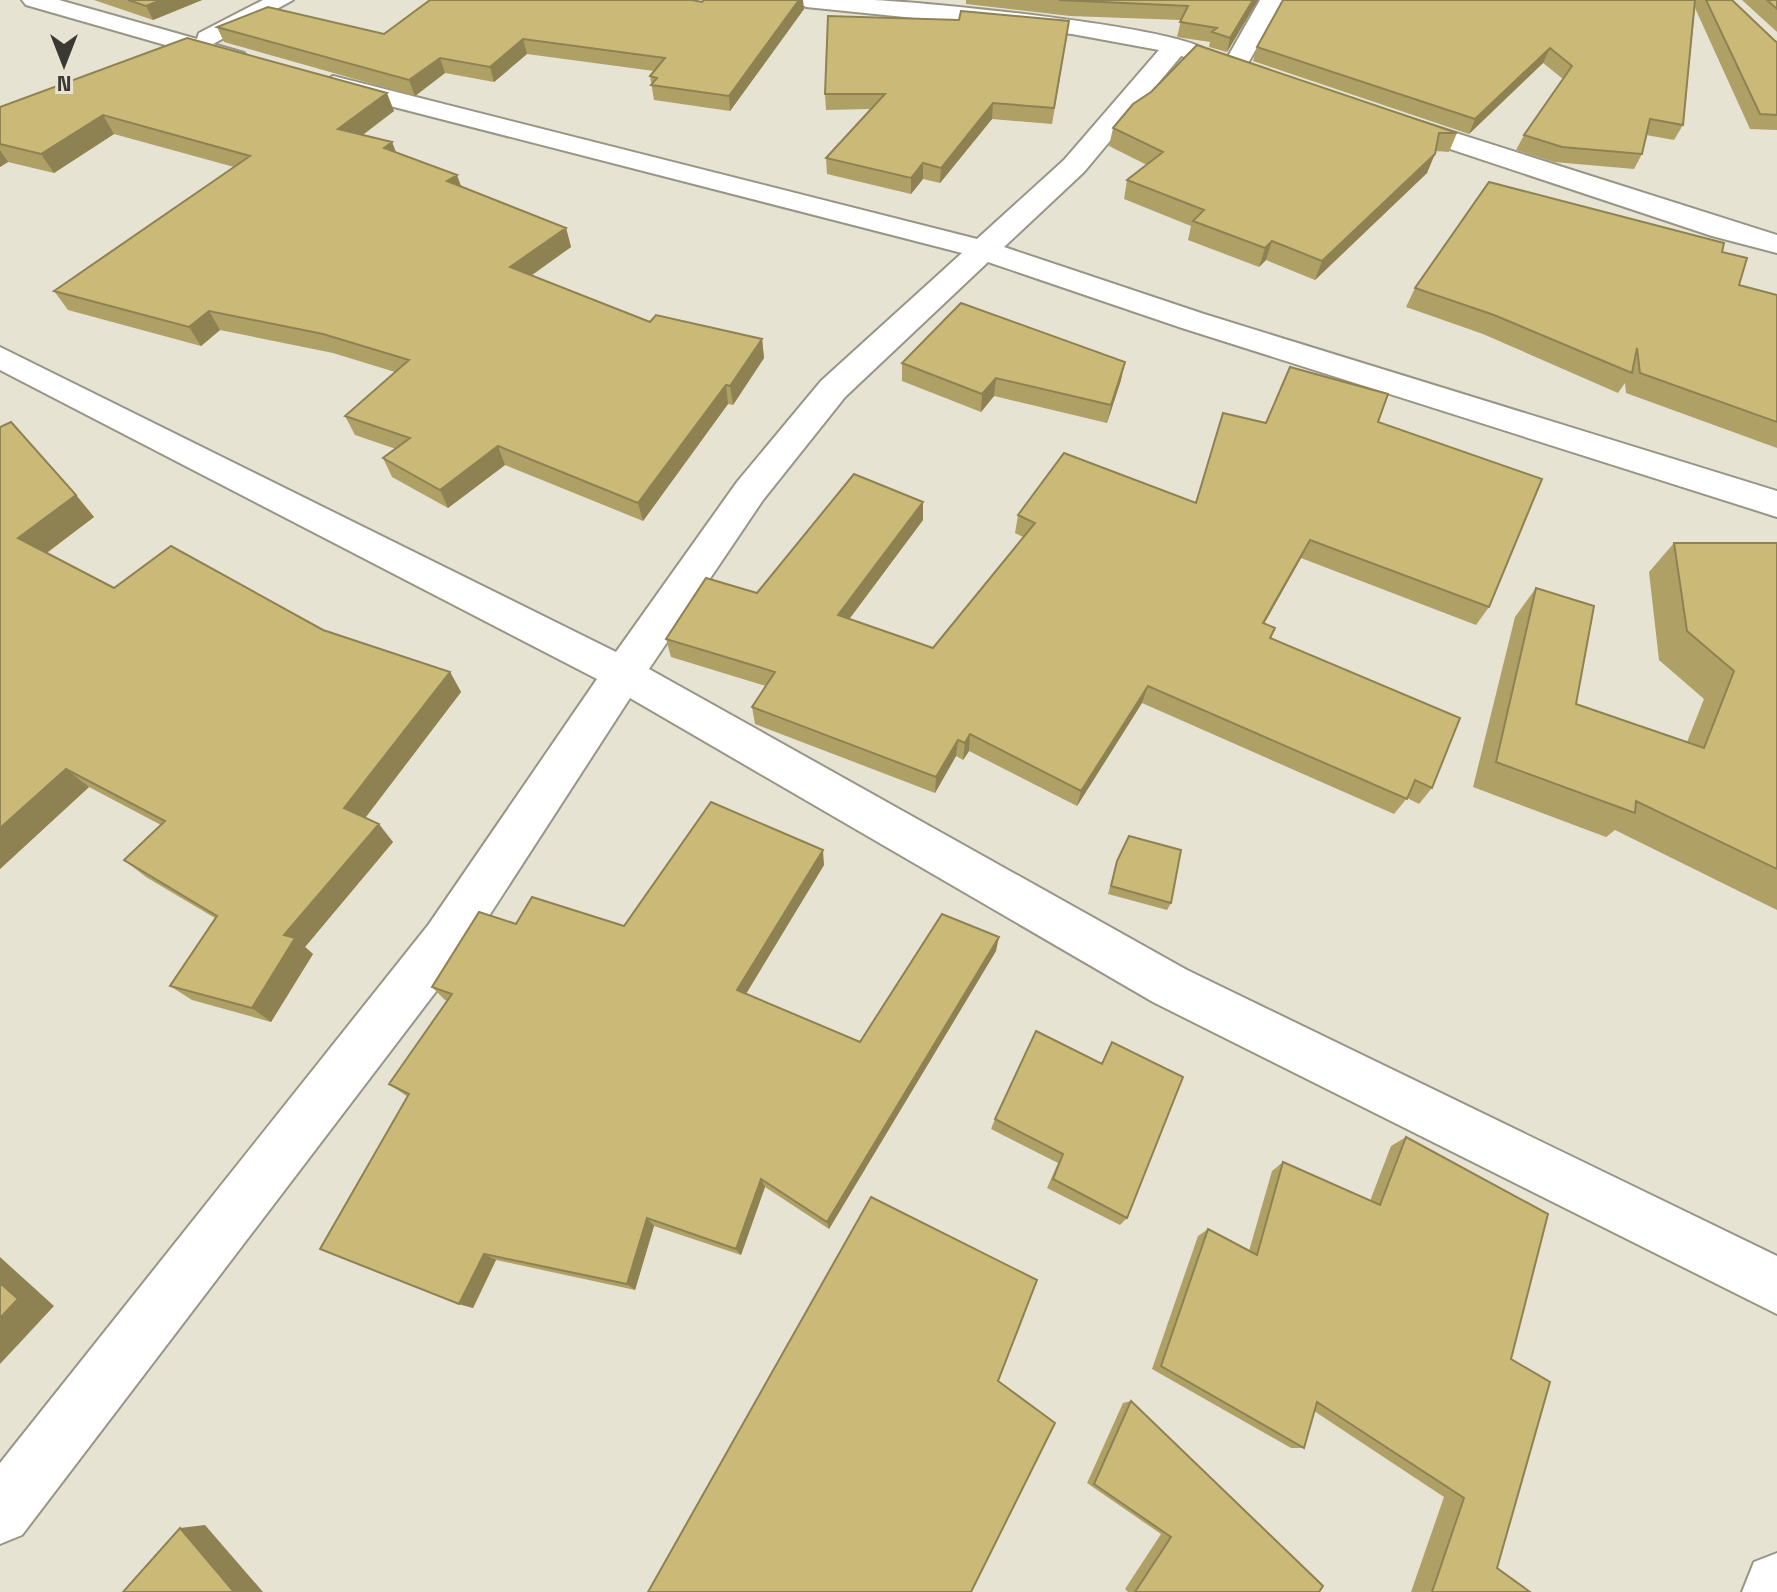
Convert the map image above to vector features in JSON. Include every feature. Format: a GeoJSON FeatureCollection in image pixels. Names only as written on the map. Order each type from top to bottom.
{"type":"FeatureCollection","features":[{"type":"Feature","properties":{"kind":"street"},"geometry":{"type":"LineString","coordinates":[[34,0],[265,66]]}},
{"type":"Feature","properties":{"kind":"street"},"geometry":{"type":"LineString","coordinates":[[148,62],[192,46],[281,0]]}},
{"type":"Feature","properties":{"kind":"street"},"geometry":{"type":"LineString","coordinates":[[806,0],[1072,27],[1176,46],[1263,77]]}},
{"type":"Feature","properties":{"kind":"street"},"geometry":{"type":"LineString","coordinates":[[1234,67],[1272,0]]}},
{"type":"Feature","properties":{"kind":"street"},"geometry":{"type":"LineString","coordinates":[[0,1513],[446,940],[623,674],[750,491],[833,389],[980,249],[1074,166],[1176,46]]}},
{"type":"Feature","properties":{"kind":"street"},"geometry":{"type":"LineString","coordinates":[[308,78],[980,249],[1208,325],[1777,504]]}},
{"type":"Feature","properties":{"kind":"street"},"geometry":{"type":"LineString","coordinates":[[1376,115],[1722,230],[1777,244]]}},
{"type":"Feature","properties":{"kind":"street"},"geometry":{"type":"LineString","coordinates":[[0,357],[623,674],[1170,986],[1777,1286]]}},
{"type":"Feature","properties":{"kind":"street"},"geometry":{"type":"LineString","coordinates":[[1774,1592],[1777,1585]]}},
{"type":"Feature","properties":{"kind":"building"},"geometry":{"type":"Polygon","coordinates":[[[128,0],[161,0],[146,6],[128,0]]]}},
{"type":"Feature","properties":{"kind":"building"},"geometry":{"type":"Polygon","coordinates":[[[430,0],[799,0],[729,96],[651,85],[657,78],[650,76],[665,58],[523,39],[490,67],[440,58],[409,80],[217,27],[268,7],[384,34],[430,0]]]}},
{"type":"Feature","properties":{"kind":"building"},"geometry":{"type":"Polygon","coordinates":[[[1059,0],[1253,0],[1230,38],[1212,32],[1217,28],[1180,22],[1188,6],[1059,0]]]}},
{"type":"Feature","properties":{"kind":"building"},"geometry":{"type":"Polygon","coordinates":[[[1283,0],[1695,0],[1683,125],[1650,119],[1642,154],[1562,147],[1524,135],[1572,66],[1550,48],[1475,119],[1257,47],[1283,0]]]}},
{"type":"Feature","properties":{"kind":"building"},"geometry":{"type":"Polygon","coordinates":[[[1706,0],[1732,0],[1777,42],[1777,115],[1760,114],[1706,0]]]}},
{"type":"Feature","properties":{"kind":"building"},"geometry":{"type":"Polygon","coordinates":[[[1767,0],[1777,0],[1777,9],[1767,0]]]}},
{"type":"Feature","properties":{"kind":"building"},"geometry":{"type":"Polygon","coordinates":[[[961,11],[1069,21],[1054,108],[993,103],[941,168],[923,163],[911,178],[826,158],[885,94],[825,94],[828,16],[959,20],[961,11]]]}},
{"type":"Feature","properties":{"kind":"building"},"geometry":{"type":"Polygon","coordinates":[[[187,38],[387,93],[338,129],[392,142],[384,148],[457,175],[447,181],[566,228],[510,267],[650,322],[656,315],[762,339],[730,386],[726,385],[638,503],[498,446],[440,490],[383,458],[410,438],[345,416],[409,360],[323,334],[209,311],[189,327],[54,291],[250,156],[103,115],[41,154],[0,144],[0,107],[187,38]]]}},
{"type":"Feature","properties":{"kind":"building"},"geometry":{"type":"Polygon","coordinates":[[[1197,45],[1457,133],[1439,133],[1435,154],[1322,261],[1272,241],[1265,248],[1193,221],[1204,210],[1127,180],[1163,152],[1113,128],[1133,104],[1151,92],[1197,45]]]}},
{"type":"Feature","properties":{"kind":"building"},"geometry":{"type":"Polygon","coordinates":[[[1489,182],[1724,243],[1722,252],[1747,258],[1739,285],[1777,295],[1777,422],[1640,373],[1637,348],[1632,373],[1494,315],[1415,288],[1489,182]]]}},
{"type":"Feature","properties":{"kind":"building"},"geometry":{"type":"Polygon","coordinates":[[[961,303],[1125,362],[1111,405],[996,378],[982,394],[902,363],[961,303]]]}},
{"type":"Feature","properties":{"kind":"building"},"geometry":{"type":"Polygon","coordinates":[[[1290,367],[1388,394],[1378,422],[1542,479],[1489,607],[1310,540],[1263,623],[1275,628],[1270,638],[1460,718],[1432,788],[1415,780],[1407,799],[1148,686],[1081,791],[970,734],[965,743],[958,740],[936,777],[752,707],[775,672],[666,639],[706,578],[757,593],[854,474],[923,502],[838,615],[933,648],[1035,523],[1018,515],[1064,453],[1196,503],[1223,413],[1266,423],[1290,367]]]}},
{"type":"Feature","properties":{"kind":"building"},"geometry":{"type":"Polygon","coordinates":[[[11,422],[76,495],[18,538],[114,588],[171,546],[323,630],[450,672],[344,808],[379,824],[284,935],[295,938],[252,1008],[170,986],[217,916],[124,860],[165,821],[66,769],[0,828],[0,427],[11,422]]]}},
{"type":"Feature","properties":{"kind":"building"},"geometry":{"type":"Polygon","coordinates":[[[1674,543],[1777,543],[1777,869],[1636,801],[1635,813],[1496,762],[1536,588],[1594,606],[1576,704],[1704,748],[1734,671],[1687,631],[1674,543]]]}},
{"type":"Feature","properties":{"kind":"building"},"geometry":{"type":"Polygon","coordinates":[[[711,802],[823,850],[737,990],[860,1042],[942,914],[999,937],[827,1222],[761,1179],[736,1249],[647,1218],[627,1284],[484,1254],[459,1304],[320,1249],[409,1094],[389,1084],[452,994],[432,987],[479,912],[516,924],[532,897],[624,926],[711,802]]]}},
{"type":"Feature","properties":{"kind":"building"},"geometry":{"type":"Polygon","coordinates":[[[1129,836],[1181,850],[1171,903],[1111,886],[1117,861],[1129,836]]]}},
{"type":"Feature","properties":{"kind":"building"},"geometry":{"type":"Polygon","coordinates":[[[1036,1031],[1102,1064],[1112,1042],[1183,1077],[1127,1218],[1053,1179],[1063,1154],[995,1119],[1036,1031]]]}},
{"type":"Feature","properties":{"kind":"building"},"geometry":{"type":"Polygon","coordinates":[[[1406,1137],[1548,1214],[1511,1359],[1550,1382],[1497,1568],[1530,1592],[1432,1592],[1464,1498],[1317,1402],[1304,1448],[1161,1366],[1208,1229],[1257,1255],[1283,1162],[1380,1205],[1406,1137]]]}},
{"type":"Feature","properties":{"kind":"building"},"geometry":{"type":"Polygon","coordinates":[[[871,1197],[1037,1280],[998,1381],[1055,1423],[971,1592],[648,1592],[871,1197]]]}},
{"type":"Feature","properties":{"kind":"building"},"geometry":{"type":"Polygon","coordinates":[[[0,1283],[18,1299],[0,1318],[0,1283]]]}},
{"type":"Feature","properties":{"kind":"building"},"geometry":{"type":"Polygon","coordinates":[[[1131,1401],[1323,1586],[1319,1592],[1135,1592],[1171,1537],[1094,1484],[1131,1401]]]}},
{"type":"Feature","properties":{"kind":"building"},"geometry":{"type":"Polygon","coordinates":[[[180,1528],[234,1592],[123,1592],[180,1528]]]}}]}
